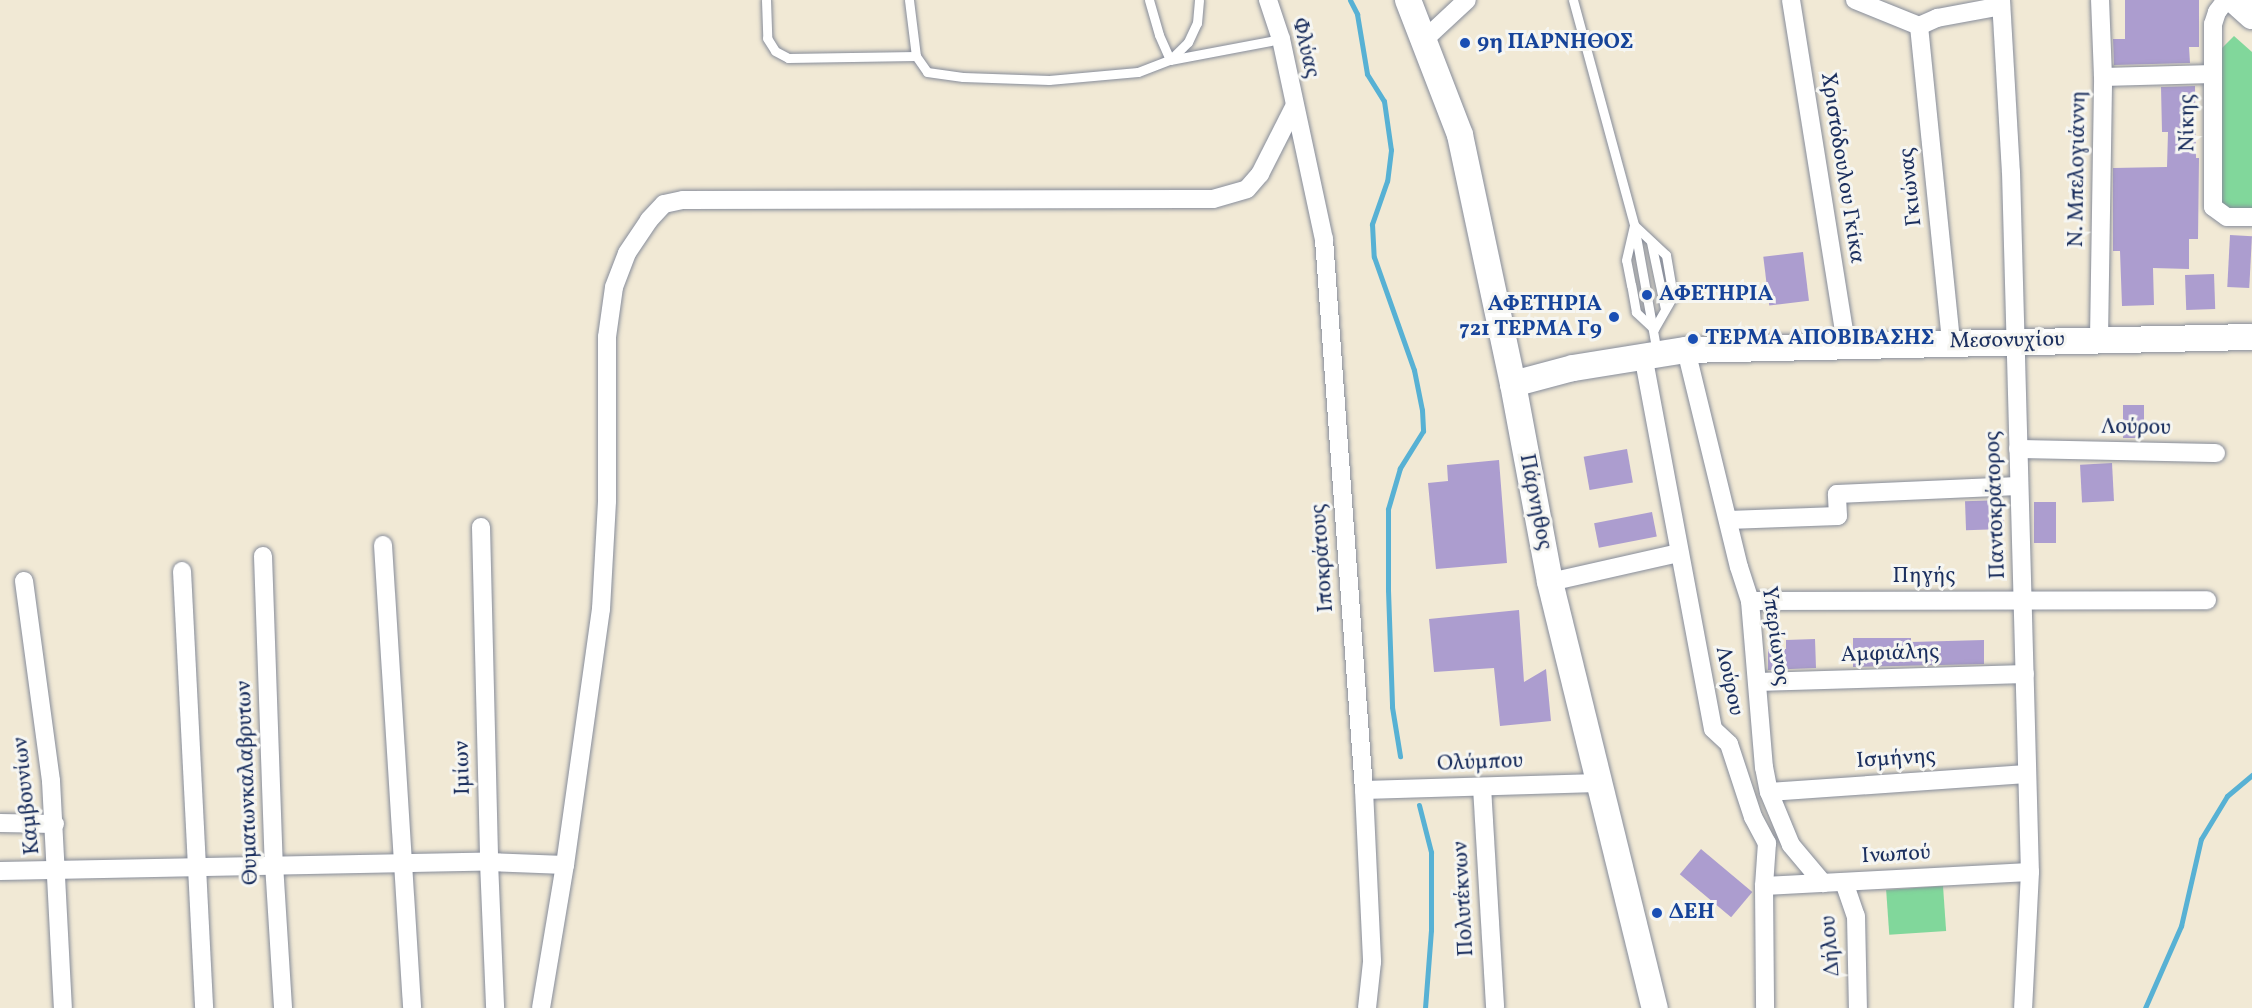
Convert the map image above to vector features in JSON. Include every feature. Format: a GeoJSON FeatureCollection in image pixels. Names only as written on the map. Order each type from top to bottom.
{"type":"FeatureCollection","features":[{"type":"Feature","properties":{"kind":"main road","name":"Πάρνηθος"},"geometry":{"type":"LineString","coordinates":[[1408,0],[1425,39],[1460,135],[1513,384],[1550,582],[1655,1008]]}},
{"type":"Feature","properties":{"kind":"main road"},"geometry":{"type":"LineString","coordinates":[[2234,0],[2252,16]]}},
{"type":"Feature","properties":{"kind":"main road","name":"Μεσονυχίου"},"geometry":{"type":"LineString","coordinates":[[1513,384],[1573,368],[1686,350],[2252,337]]}},
{"type":"Feature","properties":{"kind":"street","name":"Φλύας"},"geometry":{"type":"LineString","coordinates":[[1268,0],[1281,39],[1294,107]]}},
{"type":"Feature","properties":{"kind":"street"},"geometry":{"type":"LineString","coordinates":[[1425,39],[1467,0]]}},
{"type":"Feature","properties":{"kind":"street","name":"Χριστόδουλου Γκίκα"},"geometry":{"type":"LineString","coordinates":[[1791,0],[1846,345]]}},
{"type":"Feature","properties":{"kind":"street"},"geometry":{"type":"LineString","coordinates":[[1855,0],[1919,26],[1945,16],[2001,3]]}},
{"type":"Feature","properties":{"kind":"street","name":"Ν. Μπελογιάννη"},"geometry":{"type":"LineString","coordinates":[[2099,339],[2103,77],[2100,0]]}},
{"type":"Feature","properties":{"kind":"street","name":"Νίκης"},"geometry":{"type":"LineString","coordinates":[[2226,0],[2217,12],[2213,24],[2213,207],[2227,217],[2252,217]]}},
{"type":"Feature","properties":{"kind":"street","name":"Παντοκράτορος"},"geometry":{"type":"LineString","coordinates":[[2001,3],[2011,172],[2030,872],[2023,1008]]}},
{"type":"Feature","properties":{"kind":"street","name":"Γκιώνας"},"geometry":{"type":"LineString","coordinates":[[1919,26],[1951,343]]}},
{"type":"Feature","properties":{"kind":"street"},"geometry":{"type":"LineString","coordinates":[[2103,77],[2212,74]]}},
{"type":"Feature","properties":{"kind":"street"},"geometry":{"type":"LineString","coordinates":[[541,1008],[565,865],[602,609],[607,501],[607,337],[614,287],[627,253],[664,204],[695,200],[1213,199],[1237,194],[1254,182],[1294,107]]}},
{"type":"Feature","properties":{"kind":"street","name":"Ιποκράτους"},"geometry":{"type":"LineString","coordinates":[[1294,107],[1324,239],[1364,790],[1372,962],[1367,1008]]}},
{"type":"Feature","properties":{"kind":"street","name":"Υπερίωνος"},"geometry":{"type":"LineString","coordinates":[[1686,350],[1750,601],[1764,767],[1769,792],[1791,846],[1823,883]]}},
{"type":"Feature","properties":{"kind":"street","name":"Λούρου"},"geometry":{"type":"LineString","coordinates":[[1650,355],[1679,553],[1713,729],[1729,744],[1753,818],[1767,843],[1764,886],[1765,1008]]}},
{"type":"Feature","properties":{"kind":"street","name":"Λούρου"},"geometry":{"type":"LineString","coordinates":[[2018,449],[2216,453]]}},
{"type":"Feature","properties":{"kind":"street"},"geometry":{"type":"LineString","coordinates":[[1728,520],[1838,516],[1837,494],[2018,486]]}},
{"type":"Feature","properties":{"kind":"street","name":"Ιμίων"},"geometry":{"type":"LineString","coordinates":[[481,527],[495,1008]]}},
{"type":"Feature","properties":{"kind":"street"},"geometry":{"type":"LineString","coordinates":[[383,545],[405,863],[412,1008]]}},
{"type":"Feature","properties":{"kind":"street"},"geometry":{"type":"LineString","coordinates":[[1550,582],[1679,553]]}},
{"type":"Feature","properties":{"kind":"street","name":"Θυματωνκαλαβρυτων"},"geometry":{"type":"LineString","coordinates":[[263,556],[274,864],[283,1008]]}},
{"type":"Feature","properties":{"kind":"street"},"geometry":{"type":"LineString","coordinates":[[182,571],[204,1008]]}},
{"type":"Feature","properties":{"kind":"street","name":"Καμβουνίων"},"geometry":{"type":"LineString","coordinates":[[24,581],[55,824],[63,1008]]}},
{"type":"Feature","properties":{"kind":"street","name":"Πηγής"},"geometry":{"type":"LineString","coordinates":[[1750,601],[2206,600]]}},
{"type":"Feature","properties":{"kind":"street","name":"Αμφιάλης"},"geometry":{"type":"LineString","coordinates":[[1758,682],[2025,674]]}},
{"type":"Feature","properties":{"kind":"street","name":"Ισμήνης"},"geometry":{"type":"LineString","coordinates":[[1769,792],[2026,774]]}},
{"type":"Feature","properties":{"kind":"street","name":"Ολύμπου"},"geometry":{"type":"LineString","coordinates":[[1364,790],[1598,783]]}},
{"type":"Feature","properties":{"kind":"street","name":"Πολυτέκνων"},"geometry":{"type":"LineString","coordinates":[[1482,787],[1495,1008]]}},
{"type":"Feature","properties":{"kind":"street"},"geometry":{"type":"LineString","coordinates":[[0,823],[55,824]]}},
{"type":"Feature","properties":{"kind":"street"},"geometry":{"type":"LineString","coordinates":[[0,872],[274,864],[489,862],[565,865]]}},
{"type":"Feature","properties":{"kind":"street","name":"Ινωπού"},"geometry":{"type":"LineString","coordinates":[[1764,886],[2030,872]]}},
{"type":"Feature","properties":{"kind":"street","name":"Δήλου"},"geometry":{"type":"LineString","coordinates":[[1844,882],[1856,916],[1858,1008]]}},
{"type":"Feature","properties":{"kind":"lane"},"geometry":{"type":"LineString","coordinates":[[766,0],[767,38],[775,51],[788,58],[915,57]]}},
{"type":"Feature","properties":{"kind":"lane"},"geometry":{"type":"LineString","coordinates":[[909,0],[915,57],[927,72],[999,80],[1049,80],[1138,72],[1170,60],[1281,39]]}},
{"type":"Feature","properties":{"kind":"lane"},"geometry":{"type":"LineString","coordinates":[[1149,0],[1159,35],[1170,60]]}},
{"type":"Feature","properties":{"kind":"lane"},"geometry":{"type":"LineString","coordinates":[[1170,60],[1188,42],[1197,23],[1198,0]]}},
{"type":"Feature","properties":{"kind":"lane"},"geometry":{"type":"LineString","coordinates":[[1573,0],[1634,225],[1654,329],[1650,355]]}},
{"type":"Feature","properties":{"kind":"lane"},"geometry":{"type":"LineString","coordinates":[[1634,225],[1666,255],[1673,296],[1654,329]]}},
{"type":"Feature","properties":{"kind":"lane"},"geometry":{"type":"LineString","coordinates":[[1634,225],[1626,260],[1636,312],[1654,329]]}},
{"type":"Feature","properties":{"kind":"green space"},"geometry":{"type":"Polygon","coordinates":[[[2234,36],[2252,52],[2252,211],[2228,211],[2216,200],[2216,54],[2234,36]]]}},
{"type":"Feature","properties":{"kind":"green space"},"geometry":{"type":"Polygon","coordinates":[[[1943,886],[1946,931],[1889,935],[1886,890],[1943,886]]]}},
{"type":"Feature","properties":{"kind":"building"},"geometry":{"type":"Polygon","coordinates":[[[2125,0],[2199,0],[2199,47],[2189,47],[2190,63],[2114,65],[2113,39],[2125,39],[2125,0]]]}},
{"type":"Feature","properties":{"kind":"building"},"geometry":{"type":"Polygon","coordinates":[[[2195,86],[2196,158],[2199,158],[2198,239],[2189,239],[2189,269],[2153,268],[2154,305],[2122,306],[2120,251],[2113,251],[2113,168],[2167,167],[2168,132],[2162,132],[2161,87],[2195,86]]]}},
{"type":"Feature","properties":{"kind":"building"},"geometry":{"type":"Polygon","coordinates":[[[2230,235],[2252,236],[2249,288],[2227,287],[2230,235]]]}},
{"type":"Feature","properties":{"kind":"building"},"geometry":{"type":"Polygon","coordinates":[[[1803,252],[1809,301],[1769,306],[1763,257],[1803,252]]]}},
{"type":"Feature","properties":{"kind":"building"},"geometry":{"type":"Polygon","coordinates":[[[2214,274],[2215,309],[2186,310],[2185,275],[2214,274]]]}},
{"type":"Feature","properties":{"kind":"building"},"geometry":{"type":"Polygon","coordinates":[[[2123,405],[2144,405],[2144,438],[2123,438],[2123,405]]]}},
{"type":"Feature","properties":{"kind":"building"},"geometry":{"type":"Polygon","coordinates":[[[1627,449],[1633,482],[1590,490],[1584,457],[1627,449]]]}},
{"type":"Feature","properties":{"kind":"building"},"geometry":{"type":"Polygon","coordinates":[[[1499,460],[1507,563],[1436,569],[1428,483],[1448,481],[1447,465],[1499,460]]]}},
{"type":"Feature","properties":{"kind":"building"},"geometry":{"type":"Polygon","coordinates":[[[2112,463],[2114,501],[2082,503],[2080,465],[2112,463]]]}},
{"type":"Feature","properties":{"kind":"building"},"geometry":{"type":"Polygon","coordinates":[[[2003,500],[2004,529],[1966,530],[1965,501],[2003,500]]]}},
{"type":"Feature","properties":{"kind":"building"},"geometry":{"type":"Polygon","coordinates":[[[2034,502],[2056,502],[2056,543],[2034,543],[2034,502]]]}},
{"type":"Feature","properties":{"kind":"building"},"geometry":{"type":"Polygon","coordinates":[[[1652,512],[1657,537],[1599,548],[1594,523],[1652,512]]]}},
{"type":"Feature","properties":{"kind":"building"},"geometry":{"type":"Polygon","coordinates":[[[1519,610],[1524,682],[1546,669],[1551,721],[1500,726],[1494,668],[1434,672],[1429,619],[1519,610]]]}},
{"type":"Feature","properties":{"kind":"building"},"geometry":{"type":"Polygon","coordinates":[[[1853,638],[1911,638],[1911,642],[1984,640],[1984,664],[1853,667],[1853,638]]]}},
{"type":"Feature","properties":{"kind":"building"},"geometry":{"type":"Polygon","coordinates":[[[1815,639],[1816,668],[1768,670],[1768,649],[1786,649],[1786,640],[1815,639]]]}},
{"type":"Feature","properties":{"kind":"building"},"geometry":{"type":"Polygon","coordinates":[[[1701,849],[1752,892],[1731,917],[1680,874],[1701,849]]]}},
{"type":"Feature","properties":{"kind":"waterway"},"geometry":{"type":"LineString","coordinates":[[1350,0],[1357,14],[1367,74],[1384,101],[1391,150],[1387,181],[1372,224],[1374,257],[1414,370],[1422,410],[1423,431],[1400,468],[1388,509],[1392,707],[1400,756]]}},
{"type":"Feature","properties":{"kind":"waterway"},"geometry":{"type":"LineString","coordinates":[[2145,1008],[2181,926],[2201,839],[2227,796],[2252,775]]}},
{"type":"Feature","properties":{"kind":"waterway"},"geometry":{"type":"LineString","coordinates":[[1419,805],[1431,852],[1431,930],[1425,1008]]}},
{"type":"Feature","properties":{"kind":"place","name":"9η ΠΑΡΝΗΘΟΣ"},"geometry":{"type":"Point","coordinates":[1465,43]}},
{"type":"Feature","properties":{"kind":"place","name":"ΑΦΕΤΗΡΙΑ"},"geometry":{"type":"Point","coordinates":[1647,295]}},
{"type":"Feature","properties":{"kind":"place","name":"ΑΦΕΤΗΡΙΑ 721 ΤΕΡΜΑ Γ9"},"geometry":{"type":"Point","coordinates":[1614,317]}},
{"type":"Feature","properties":{"kind":"place","name":"ΤΕΡΜΑ ΑΠΟΒΙΒΑΣΗΣ"},"geometry":{"type":"Point","coordinates":[1693,339]}},
{"type":"Feature","properties":{"kind":"place","name":"ΔΕΗ"},"geometry":{"type":"Point","coordinates":[1657,913]}}]}
